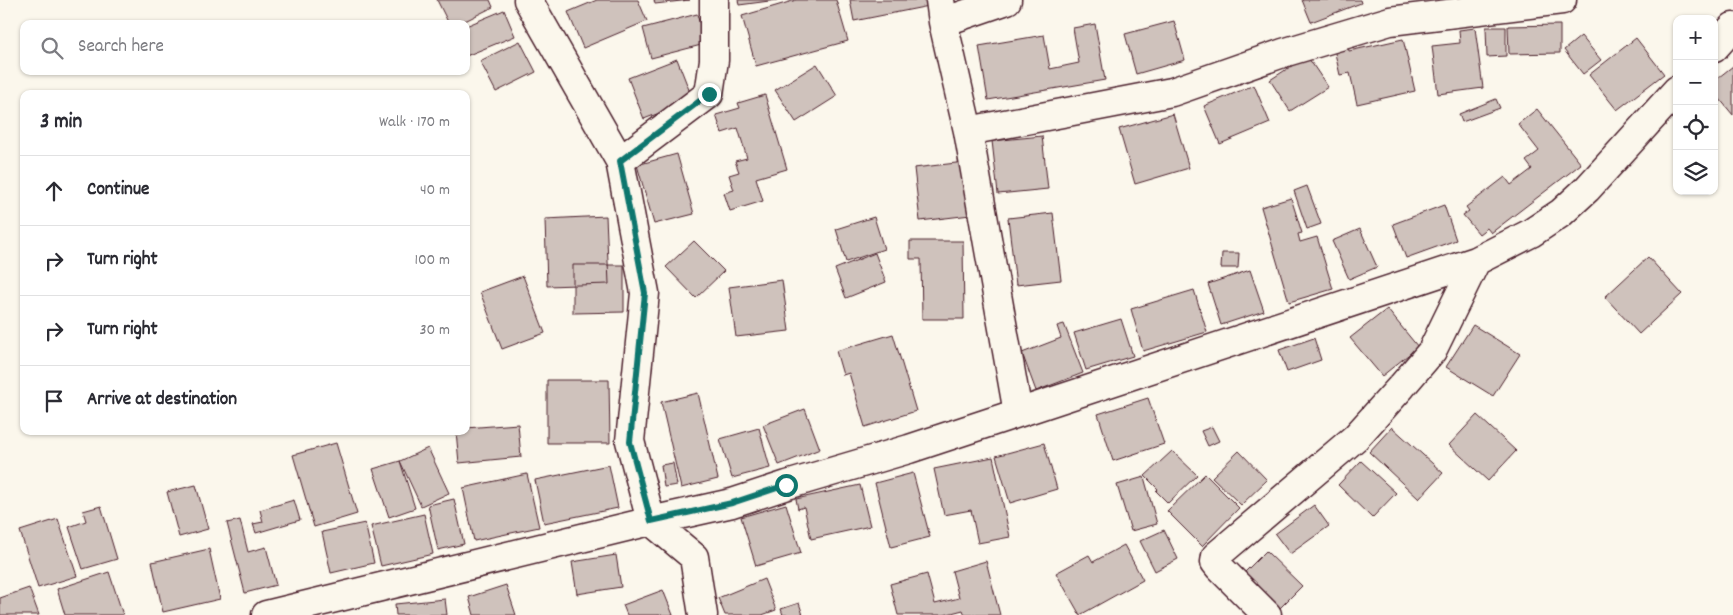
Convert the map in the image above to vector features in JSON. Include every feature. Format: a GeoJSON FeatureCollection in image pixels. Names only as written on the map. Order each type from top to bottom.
{"type":"FeatureCollection","features":[{"type":"Feature","properties":{"kind":"street"},"geometry":{"type":"LineString","coordinates":[[528,0],[620,161],[645,293],[630,442],[651,521],[694,557],[703,615]]}},
{"type":"Feature","properties":{"kind":"street"},"geometry":{"type":"LineString","coordinates":[[620,161],[709,94],[714,60],[714,0]]}},
{"type":"Feature","properties":{"kind":"street"},"geometry":{"type":"LineString","coordinates":[[1008,0],[942,11],[968,131],[1018,413]]}},
{"type":"Feature","properties":{"kind":"street"},"geometry":{"type":"LineString","coordinates":[[968,131],[1172,92],[1283,53],[1386,10],[1562,0]]}},
{"type":"Feature","properties":{"kind":"street"},"geometry":{"type":"LineString","coordinates":[[1718,44],[1733,27]]}},
{"type":"Feature","properties":{"kind":"street"},"geometry":{"type":"LineString","coordinates":[[266,615],[732,503],[909,449],[1476,261],[1531,233],[1561,213],[1586,189],[1673,94]]}},
{"type":"Feature","properties":{"kind":"street"},"geometry":{"type":"LineString","coordinates":[[1267,615],[1218,567],[1215,562],[1216,556],[1356,437],[1402,386],[1432,351],[1476,261]]}},
{"type":"Feature","properties":{"kind":"building"},"geometry":{"type":"Polygon","coordinates":[[[437,0],[490,0],[493,7],[467,20],[447,20],[437,0]]]}},
{"type":"Feature","properties":{"kind":"building"},"geometry":{"type":"Polygon","coordinates":[[[597,0],[638,0],[647,21],[583,48],[568,12],[597,0]]]}},
{"type":"Feature","properties":{"kind":"building"},"geometry":{"type":"Polygon","coordinates":[[[654,0],[690,0],[655,4],[654,0]]]}},
{"type":"Feature","properties":{"kind":"building"},"geometry":{"type":"Polygon","coordinates":[[[738,0],[777,0],[739,5],[738,0]]]}},
{"type":"Feature","properties":{"kind":"building"},"geometry":{"type":"Polygon","coordinates":[[[796,0],[836,0],[848,41],[756,66],[742,16],[796,0]]]}},
{"type":"Feature","properties":{"kind":"building"},"geometry":{"type":"Polygon","coordinates":[[[850,0],[938,0],[939,4],[854,21],[850,0]]]}},
{"type":"Feature","properties":{"kind":"building"},"geometry":{"type":"Polygon","coordinates":[[[1302,0],[1360,0],[1361,3],[1311,22],[1302,0]]]}},
{"type":"Feature","properties":{"kind":"building"},"geometry":{"type":"Polygon","coordinates":[[[504,10],[515,36],[470,54],[470,24],[504,10]]]}},
{"type":"Feature","properties":{"kind":"building"},"geometry":{"type":"Polygon","coordinates":[[[697,14],[705,44],[651,58],[643,28],[697,14]]]}},
{"type":"Feature","properties":{"kind":"building"},"geometry":{"type":"Polygon","coordinates":[[[1174,21],[1185,60],[1136,74],[1125,34],[1174,21]]]}},
{"type":"Feature","properties":{"kind":"building"},"geometry":{"type":"Polygon","coordinates":[[[1095,24],[1105,80],[988,100],[979,46],[1044,35],[1050,69],[1079,63],[1073,28],[1095,24]]]}},
{"type":"Feature","properties":{"kind":"building"},"geometry":{"type":"Polygon","coordinates":[[[1560,25],[1560,53],[1509,54],[1508,26],[1560,25]]]}},
{"type":"Feature","properties":{"kind":"building"},"geometry":{"type":"Polygon","coordinates":[[[1486,27],[1506,27],[1506,56],[1487,57],[1486,27]]]}},
{"type":"Feature","properties":{"kind":"building"},"geometry":{"type":"Polygon","coordinates":[[[1475,28],[1483,88],[1438,94],[1432,46],[1460,43],[1459,30],[1475,28]]]}},
{"type":"Feature","properties":{"kind":"building"},"geometry":{"type":"Polygon","coordinates":[[[1581,36],[1601,60],[1583,74],[1564,50],[1581,36]]]}},
{"type":"Feature","properties":{"kind":"building"},"geometry":{"type":"Polygon","coordinates":[[[1636,38],[1664,74],[1617,110],[1589,75],[1636,38]]]}},
{"type":"Feature","properties":{"kind":"building"},"geometry":{"type":"Polygon","coordinates":[[[1403,39],[1415,91],[1357,104],[1350,73],[1340,75],[1334,49],[1348,46],[1349,51],[1403,39]]]}},
{"type":"Feature","properties":{"kind":"building"},"geometry":{"type":"Polygon","coordinates":[[[520,41],[536,72],[496,92],[480,61],[520,41]]]}},
{"type":"Feature","properties":{"kind":"building"},"geometry":{"type":"Polygon","coordinates":[[[1307,56],[1328,87],[1290,111],[1270,80],[1307,56]]]}},
{"type":"Feature","properties":{"kind":"building"},"geometry":{"type":"Polygon","coordinates":[[[677,59],[693,100],[644,119],[628,78],[677,59]]]}},
{"type":"Feature","properties":{"kind":"building"},"geometry":{"type":"Polygon","coordinates":[[[817,64],[837,96],[796,122],[775,90],[817,64]]]}},
{"type":"Feature","properties":{"kind":"building"},"geometry":{"type":"Polygon","coordinates":[[[1733,66],[1733,115],[1718,97],[1718,78],[1733,66]]]}},
{"type":"Feature","properties":{"kind":"building"},"geometry":{"type":"Polygon","coordinates":[[[1254,85],[1270,123],[1220,144],[1204,106],[1254,85]]]}},
{"type":"Feature","properties":{"kind":"building"},"geometry":{"type":"Polygon","coordinates":[[[765,95],[787,169],[756,178],[763,201],[730,211],[724,193],[734,190],[729,175],[739,172],[735,161],[747,158],[738,128],[722,133],[716,115],[740,108],[738,103],[765,95]]]}},
{"type":"Feature","properties":{"kind":"building"},"geometry":{"type":"Polygon","coordinates":[[[1496,99],[1500,108],[1462,122],[1459,114],[1496,99]]]}},
{"type":"Feature","properties":{"kind":"building"},"geometry":{"type":"Polygon","coordinates":[[[1537,109],[1581,164],[1491,233],[1487,228],[1479,234],[1463,215],[1469,211],[1466,207],[1505,177],[1511,185],[1532,169],[1526,161],[1539,151],[1518,124],[1537,109]]]}},
{"type":"Feature","properties":{"kind":"building"},"geometry":{"type":"Polygon","coordinates":[[[1173,114],[1189,168],[1135,184],[1119,129],[1173,114]]]}},
{"type":"Feature","properties":{"kind":"building"},"geometry":{"type":"Polygon","coordinates":[[[1042,136],[1048,189],[998,194],[992,141],[1042,136]]]}},
{"type":"Feature","properties":{"kind":"building"},"geometry":{"type":"Polygon","coordinates":[[[677,154],[694,214],[654,224],[637,165],[677,154]]]}},
{"type":"Feature","properties":{"kind":"building"},"geometry":{"type":"Polygon","coordinates":[[[973,161],[979,214],[920,221],[914,168],[973,161]]]}},
{"type":"Feature","properties":{"kind":"building"},"geometry":{"type":"Polygon","coordinates":[[[1307,186],[1321,224],[1307,229],[1294,191],[1307,186]]]}},
{"type":"Feature","properties":{"kind":"building"},"geometry":{"type":"Polygon","coordinates":[[[1291,198],[1302,233],[1298,234],[1300,242],[1317,237],[1333,289],[1289,302],[1261,207],[1291,198]]]}},
{"type":"Feature","properties":{"kind":"building"},"geometry":{"type":"Polygon","coordinates":[[[1444,205],[1456,240],[1406,258],[1393,224],[1444,205]]]}},
{"type":"Feature","properties":{"kind":"building"},"geometry":{"type":"Polygon","coordinates":[[[1053,213],[1061,280],[1016,285],[1008,218],[1053,213]]]}},
{"type":"Feature","properties":{"kind":"building"},"geometry":{"type":"Polygon","coordinates":[[[606,216],[609,284],[547,286],[545,219],[606,216]]]}},
{"type":"Feature","properties":{"kind":"building"},"geometry":{"type":"Polygon","coordinates":[[[874,217],[884,249],[846,262],[836,229],[874,217]]]}},
{"type":"Feature","properties":{"kind":"building"},"geometry":{"type":"Polygon","coordinates":[[[1360,229],[1377,267],[1349,279],[1332,241],[1360,229]]]}},
{"type":"Feature","properties":{"kind":"building"},"geometry":{"type":"Polygon","coordinates":[[[694,241],[724,271],[696,298],[666,267],[694,241]]]}},
{"type":"Feature","properties":{"kind":"building"},"geometry":{"type":"Polygon","coordinates":[[[910,241],[963,241],[964,319],[922,319],[921,259],[910,259],[910,241]]]}},
{"type":"Feature","properties":{"kind":"building"},"geometry":{"type":"Polygon","coordinates":[[[875,253],[886,282],[846,298],[835,269],[875,253]]]}},
{"type":"Feature","properties":{"kind":"building"},"geometry":{"type":"Polygon","coordinates":[[[1222,253],[1239,253],[1238,268],[1221,268],[1222,253]]]}},
{"type":"Feature","properties":{"kind":"building"},"geometry":{"type":"Polygon","coordinates":[[[1648,257],[1682,294],[1639,334],[1605,297],[1648,257]]]}},
{"type":"Feature","properties":{"kind":"building"},"geometry":{"type":"Polygon","coordinates":[[[573,265],[624,265],[624,312],[573,313],[573,265]]]}},
{"type":"Feature","properties":{"kind":"building"},"geometry":{"type":"Polygon","coordinates":[[[1250,270],[1264,311],[1221,325],[1208,284],[1250,270]]]}},
{"type":"Feature","properties":{"kind":"building"},"geometry":{"type":"Polygon","coordinates":[[[523,276],[545,333],[502,349],[480,292],[523,276]]]}},
{"type":"Feature","properties":{"kind":"building"},"geometry":{"type":"Polygon","coordinates":[[[782,280],[789,331],[736,337],[729,287],[782,280]]]}},
{"type":"Feature","properties":{"kind":"building"},"geometry":{"type":"Polygon","coordinates":[[[1194,290],[1207,332],[1143,351],[1131,309],[1194,290]]]}},
{"type":"Feature","properties":{"kind":"building"},"geometry":{"type":"Polygon","coordinates":[[[1387,309],[1418,347],[1382,376],[1350,338],[1387,309]]]}},
{"type":"Feature","properties":{"kind":"building"},"geometry":{"type":"Polygon","coordinates":[[[1121,319],[1133,356],[1086,370],[1074,333],[1121,319]]]}},
{"type":"Feature","properties":{"kind":"building"},"geometry":{"type":"Polygon","coordinates":[[[1064,324],[1083,373],[1036,391],[1022,353],[1061,338],[1057,326],[1064,324]]]}},
{"type":"Feature","properties":{"kind":"building"},"geometry":{"type":"Polygon","coordinates":[[[1473,325],[1520,354],[1493,396],[1446,367],[1473,325]]]}},
{"type":"Feature","properties":{"kind":"building"},"geometry":{"type":"Polygon","coordinates":[[[893,334],[916,411],[865,427],[849,373],[843,375],[836,351],[893,334]]]}},
{"type":"Feature","properties":{"kind":"building"},"geometry":{"type":"Polygon","coordinates":[[[1314,338],[1321,360],[1287,372],[1279,350],[1314,338]]]}},
{"type":"Feature","properties":{"kind":"building"},"geometry":{"type":"Polygon","coordinates":[[[547,380],[609,380],[610,443],[547,443],[547,380]]]}},
{"type":"Feature","properties":{"kind":"building"},"geometry":{"type":"Polygon","coordinates":[[[698,393],[718,479],[681,488],[661,402],[698,393]]]}},
{"type":"Feature","properties":{"kind":"building"},"geometry":{"type":"Polygon","coordinates":[[[1148,398],[1164,444],[1113,461],[1098,414],[1148,398]]]}},
{"type":"Feature","properties":{"kind":"building"},"geometry":{"type":"Polygon","coordinates":[[[805,409],[820,449],[779,465],[763,425],[805,409]]]}},
{"type":"Feature","properties":{"kind":"building"},"geometry":{"type":"Polygon","coordinates":[[[1477,415],[1516,451],[1488,481],[1449,445],[1477,415]]]}},
{"type":"Feature","properties":{"kind":"building"},"geometry":{"type":"Polygon","coordinates":[[[518,424],[521,457],[459,463],[456,435],[470,435],[470,428],[518,424]]]}},
{"type":"Feature","properties":{"kind":"building"},"geometry":{"type":"Polygon","coordinates":[[[1212,427],[1219,441],[1208,446],[1201,431],[1212,427]]]}},
{"type":"Feature","properties":{"kind":"building"},"geometry":{"type":"Polygon","coordinates":[[[1392,427],[1443,473],[1419,499],[1369,452],[1392,427]]]}},
{"type":"Feature","properties":{"kind":"building"},"geometry":{"type":"Polygon","coordinates":[[[759,428],[770,468],[732,478],[720,439],[759,428]]]}},
{"type":"Feature","properties":{"kind":"building"},"geometry":{"type":"Polygon","coordinates":[[[336,443],[357,514],[314,527],[293,455],[336,443]]]}},
{"type":"Feature","properties":{"kind":"building"},"geometry":{"type":"Polygon","coordinates":[[[1044,443],[1057,489],[1010,503],[996,456],[1044,443]]]}},
{"type":"Feature","properties":{"kind":"building"},"geometry":{"type":"Polygon","coordinates":[[[428,448],[449,493],[421,506],[400,461],[428,448]]]}},
{"type":"Feature","properties":{"kind":"building"},"geometry":{"type":"Polygon","coordinates":[[[1172,451],[1197,475],[1168,503],[1145,476],[1172,451]]]}},
{"type":"Feature","properties":{"kind":"building"},"geometry":{"type":"Polygon","coordinates":[[[1239,451],[1267,480],[1241,505],[1212,477],[1239,451]]]}},
{"type":"Feature","properties":{"kind":"building"},"geometry":{"type":"Polygon","coordinates":[[[993,457],[1010,537],[978,543],[971,510],[944,515],[934,469],[993,457]]]}},
{"type":"Feature","properties":{"kind":"building"},"geometry":{"type":"Polygon","coordinates":[[[400,461],[415,508],[389,517],[373,469],[400,461]]]}},
{"type":"Feature","properties":{"kind":"building"},"geometry":{"type":"Polygon","coordinates":[[[1361,461],[1396,493],[1372,518],[1338,485],[1361,461]]]}},
{"type":"Feature","properties":{"kind":"building"},"geometry":{"type":"Polygon","coordinates":[[[673,463],[677,485],[664,487],[661,465],[673,463]]]}},
{"type":"Feature","properties":{"kind":"building"},"geometry":{"type":"Polygon","coordinates":[[[609,465],[618,508],[544,523],[535,480],[609,465]]]}},
{"type":"Feature","properties":{"kind":"building"},"geometry":{"type":"Polygon","coordinates":[[[913,473],[930,537],[891,547],[875,483],[913,473]]]}},
{"type":"Feature","properties":{"kind":"building"},"geometry":{"type":"Polygon","coordinates":[[[527,474],[539,527],[474,541],[463,488],[527,474]]]}},
{"type":"Feature","properties":{"kind":"building"},"geometry":{"type":"Polygon","coordinates":[[[1205,474],[1239,508],[1202,546],[1167,511],[1205,474]]]}},
{"type":"Feature","properties":{"kind":"building"},"geometry":{"type":"Polygon","coordinates":[[[1144,477],[1157,524],[1131,531],[1117,485],[1144,477]]]}},
{"type":"Feature","properties":{"kind":"building"},"geometry":{"type":"Polygon","coordinates":[[[196,485],[208,529],[179,537],[167,492],[196,485]]]}},
{"type":"Feature","properties":{"kind":"building"},"geometry":{"type":"Polygon","coordinates":[[[860,485],[870,526],[811,539],[804,507],[798,509],[796,499],[860,485]]]}},
{"type":"Feature","properties":{"kind":"building"},"geometry":{"type":"Polygon","coordinates":[[[454,499],[464,544],[438,550],[428,505],[454,499]]]}},
{"type":"Feature","properties":{"kind":"building"},"geometry":{"type":"Polygon","coordinates":[[[294,500],[300,520],[256,533],[253,524],[263,522],[260,510],[294,500]]]}},
{"type":"Feature","properties":{"kind":"building"},"geometry":{"type":"Polygon","coordinates":[[[786,504],[801,553],[756,566],[741,517],[786,504]]]}},
{"type":"Feature","properties":{"kind":"building"},"geometry":{"type":"Polygon","coordinates":[[[1314,505],[1329,526],[1290,554],[1275,534],[1314,505]]]}},
{"type":"Feature","properties":{"kind":"building"},"geometry":{"type":"Polygon","coordinates":[[[101,506],[117,559],[83,569],[69,527],[86,521],[83,511],[101,506]]]}},
{"type":"Feature","properties":{"kind":"building"},"geometry":{"type":"Polygon","coordinates":[[[424,514],[433,554],[381,566],[371,526],[424,514]]]}},
{"type":"Feature","properties":{"kind":"building"},"geometry":{"type":"Polygon","coordinates":[[[58,519],[77,576],[38,588],[20,531],[58,519]]]}},
{"type":"Feature","properties":{"kind":"building"},"geometry":{"type":"Polygon","coordinates":[[[240,520],[248,552],[266,547],[276,585],[245,593],[227,523],[240,520]]]}},
{"type":"Feature","properties":{"kind":"building"},"geometry":{"type":"Polygon","coordinates":[[[365,523],[374,563],[331,573],[322,532],[365,523]]]}},
{"type":"Feature","properties":{"kind":"building"},"geometry":{"type":"Polygon","coordinates":[[[1164,530],[1178,559],[1155,571],[1140,541],[1164,530]]]}},
{"type":"Feature","properties":{"kind":"building"},"geometry":{"type":"Polygon","coordinates":[[[1124,545],[1143,580],[1080,615],[1056,573],[1089,555],[1093,562],[1124,545]]]}},
{"type":"Feature","properties":{"kind":"building"},"geometry":{"type":"Polygon","coordinates":[[[209,549],[220,599],[163,612],[152,562],[209,549]]]}},
{"type":"Feature","properties":{"kind":"building"},"geometry":{"type":"Polygon","coordinates":[[[1266,551],[1302,586],[1278,610],[1242,575],[1266,551]]]}},
{"type":"Feature","properties":{"kind":"building"},"geometry":{"type":"Polygon","coordinates":[[[616,555],[621,587],[577,594],[572,562],[616,555]]]}},
{"type":"Feature","properties":{"kind":"building"},"geometry":{"type":"Polygon","coordinates":[[[986,561],[1000,615],[965,615],[963,610],[944,615],[898,615],[890,584],[927,574],[935,604],[959,598],[952,571],[986,561]]]}},
{"type":"Feature","properties":{"kind":"building"},"geometry":{"type":"Polygon","coordinates":[[[109,572],[123,615],[65,615],[57,589],[109,572]]]}},
{"type":"Feature","properties":{"kind":"building"},"geometry":{"type":"Polygon","coordinates":[[[764,579],[776,610],[762,615],[725,615],[718,598],[764,579]]]}},
{"type":"Feature","properties":{"kind":"building"},"geometry":{"type":"Polygon","coordinates":[[[506,585],[516,615],[474,615],[469,597],[506,585]]]}},
{"type":"Feature","properties":{"kind":"building"},"geometry":{"type":"Polygon","coordinates":[[[29,588],[39,615],[0,615],[0,598],[29,588]]]}},
{"type":"Feature","properties":{"kind":"building"},"geometry":{"type":"Polygon","coordinates":[[[663,590],[673,615],[627,615],[623,605],[663,590]]]}},
{"type":"Feature","properties":{"kind":"building"},"geometry":{"type":"Polygon","coordinates":[[[445,599],[447,615],[396,615],[395,604],[445,599]]]}},
{"type":"Feature","properties":{"kind":"building"},"geometry":{"type":"Polygon","coordinates":[[[799,603],[803,615],[783,615],[781,609],[799,603]]]}},
{"type":"Feature","properties":{"kind":"route"},"geometry":{"type":"LineString","coordinates":[[709,94],[620,161],[645,293],[630,442],[651,521],[732,503],[786,485]]}}]}
